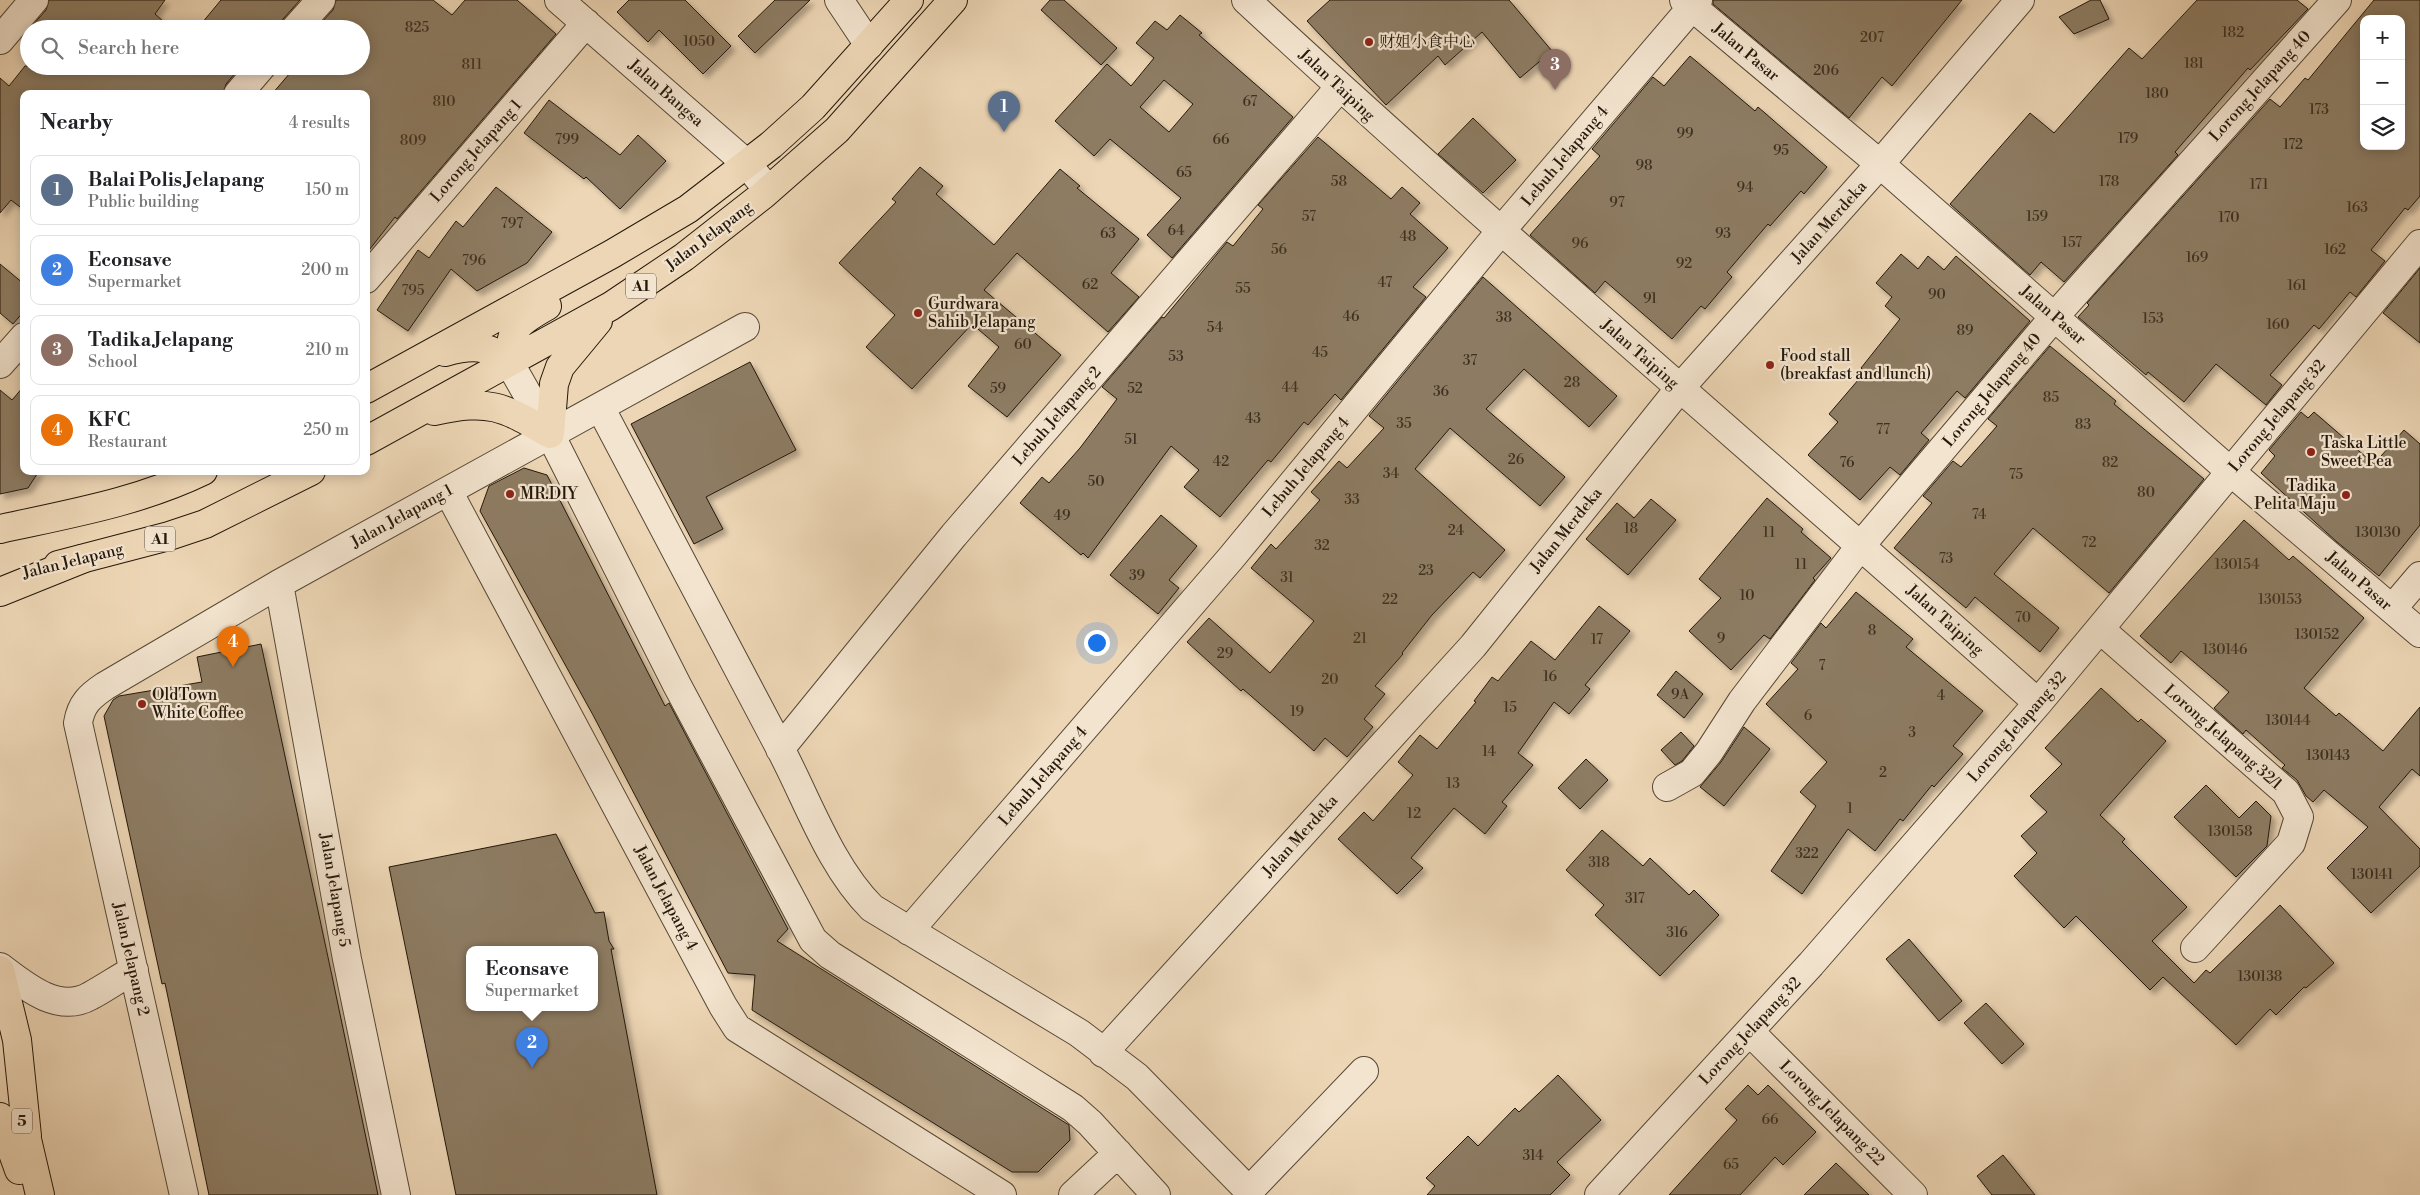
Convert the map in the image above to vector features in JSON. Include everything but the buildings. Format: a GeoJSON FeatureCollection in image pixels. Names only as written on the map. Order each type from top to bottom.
{"type":"FeatureCollection","features":[{"type":"Feature","properties":{"kind":"main road","name":"Jalan Jelapang"},"geometry":{"type":"LineString","coordinates":[[370,386],[612,254],[688,208],[747,164],[813,107],[909,0]]}},
{"type":"Feature","properties":{"kind":"main road","name":"Jalan Jelapang"},"geometry":{"type":"LineString","coordinates":[[370,439],[611,306],[684,257],[768,190],[837,130],[953,0]]}},
{"type":"Feature","properties":{"kind":"main road"},"geometry":{"type":"LineString","coordinates":[[509,362],[511,340],[522,320],[604,276],[681,231],[707,211],[747,164]]}},
{"type":"Feature","properties":{"kind":"main road"},"geometry":{"type":"LineString","coordinates":[[410,416],[461,405],[480,404],[496,406],[514,413],[550,434],[554,384],[560,367],[611,306]]}},
{"type":"Feature","properties":{"kind":"main road"},"geometry":{"type":"LineString","coordinates":[[409,366],[442,353],[471,346],[493,350],[509,362]]}},
{"type":"Feature","properties":{"kind":"main road"},"geometry":{"type":"LineString","coordinates":[[0,529],[156,491],[194,475]]}},
{"type":"Feature","properties":{"kind":"main road","name":"Jalan Jelapang"},"geometry":{"type":"LineString","coordinates":[[0,578],[82,559],[169,536],[205,524],[303,475]]}},
{"type":"Feature","properties":{"kind":"main road"},"geometry":{"type":"LineString","coordinates":[[0,592],[82,559]]}},
{"type":"Feature","properties":{"kind":"main road"},"geometry":{"type":"LineString","coordinates":[[0,968],[17,1040],[27,1136]]}},
{"type":"Feature","properties":{"kind":"main road","name":"5"},"geometry":{"type":"LineString","coordinates":[[0,1047],[27,1136],[40,1195]]}},
{"type":"Feature","properties":{"kind":"main road","name":"5"},"geometry":{"type":"LineString","coordinates":[[0,1117],[28,1195]]}},
{"type":"Feature","properties":{"kind":"street"},"geometry":{"type":"LineString","coordinates":[[0,40],[34,0]]}},
{"type":"Feature","properties":{"kind":"street"},"geometry":{"type":"LineString","coordinates":[[303,20],[320,0]]}},
{"type":"Feature","properties":{"kind":"street","name":"Jalan Bangsa"},"geometry":{"type":"LineString","coordinates":[[559,0],[747,164],[768,190]]}},
{"type":"Feature","properties":{"kind":"street"},"geometry":{"type":"LineString","coordinates":[[839,0],[869,45]]}},
{"type":"Feature","properties":{"kind":"street","name":"Jalan Taiping"},"geometry":{"type":"LineString","coordinates":[[1246,0],[1340,88],[1500,232],[1861,545],[2038,704]]}},
{"type":"Feature","properties":{"kind":"street","name":"Jalan Merdeka"},"geometry":{"type":"LineString","coordinates":[[1103,1052],[1473,646],[1680,388],[1880,164],[2020,0]]}},
{"type":"Feature","properties":{"kind":"street","name":"Lorong Jelapang 40"},"geometry":{"type":"LineString","coordinates":[[1667,788],[1692,773],[1709,752],[1742,701],[1861,545],[2054,316],[2337,0]]}},
{"type":"Feature","properties":{"kind":"street","name":"Jalan Pasar"},"geometry":{"type":"LineString","coordinates":[[1691,2],[2420,634]]}},
{"type":"Feature","properties":{"kind":"street","name":"Lebuh Jelapang 4"},"geometry":{"type":"LineString","coordinates":[[909,931],[1230,558],[1691,2]]}},
{"type":"Feature","properties":{"kind":"street","name":"Lorong Jelapang 1"},"geometry":{"type":"LineString","coordinates":[[370,274],[586,23]]}},
{"type":"Feature","properties":{"kind":"street"},"geometry":{"type":"LineString","coordinates":[[241,90],[254,75]]}},
{"type":"Feature","properties":{"kind":"street","name":"Lebuh Jelapang 2"},"geometry":{"type":"LineString","coordinates":[[780,749],[954,534],[1340,88]]}},
{"type":"Feature","properties":{"kind":"street","name":"Lorong Jelapang 32"},"geometry":{"type":"LineString","coordinates":[[1599,1195],[1812,964],[2038,704],[2420,244]]}},
{"type":"Feature","properties":{"kind":"street","name":"Jalan Jelapang 1"},"geometry":{"type":"LineString","coordinates":[[78,723],[80,711],[85,702],[105,686],[279,584],[745,327]]}},
{"type":"Feature","properties":{"kind":"street"},"geometry":{"type":"LineString","coordinates":[[0,364],[20,342]]}},
{"type":"Feature","properties":{"kind":"street"},"geometry":{"type":"LineString","coordinates":[[509,362],[550,434],[677,685],[813,940],[830,954],[1073,1108],[1156,1195]]}},
{"type":"Feature","properties":{"kind":"street"},"geometry":{"type":"LineString","coordinates":[[600,406],[840,867],[856,892],[872,908],[1079,1033],[1136,1077],[1249,1190],[1364,1071]]}},
{"type":"Feature","properties":{"kind":"street","name":"Jalan Jelapang 4"},"geometry":{"type":"LineString","coordinates":[[448,491],[723,1006],[737,1028],[1002,1195]]}},
{"type":"Feature","properties":{"kind":"street"},"geometry":{"type":"LineString","coordinates":[[2392,609],[2420,576]]}},
{"type":"Feature","properties":{"kind":"street","name":"Jalan Jelapang 5"},"geometry":{"type":"LineString","coordinates":[[279,584],[347,959],[396,1195]]}},
{"type":"Feature","properties":{"kind":"street","name":"Lorong Jelapang 32/1"},"geometry":{"type":"LineString","coordinates":[[2101,630],[2286,792],[2299,817],[2291,843],[2194,948]]}},
{"type":"Feature","properties":{"kind":"street","name":"Jalan Jelapang 2"},"geometry":{"type":"LineString","coordinates":[[78,723],[184,1195]]}},
{"type":"Feature","properties":{"kind":"street"},"geometry":{"type":"LineString","coordinates":[[0,968],[42,996],[62,1002],[89,997],[134,970]]}},
{"type":"Feature","properties":{"kind":"street","name":"Lorong Jelapang 22"},"geometry":{"type":"LineString","coordinates":[[1750,1032],[1914,1195]]}},
{"type":"Feature","properties":{"kind":"street"},"geometry":{"type":"LineString","coordinates":[[1074,1195],[1118,1153]]}},
{"type":"Feature","properties":{"kind":"place","name":"财姐小食中心"},"geometry":{"type":"Point","coordinates":[1369,42]}},
{"type":"Feature","properties":{"kind":"place","name":"Tadika Jelapang"},"geometry":{"type":"Point","coordinates":[1555,90]}},
{"type":"Feature","properties":{"kind":"place","name":"Balai Polis Jelapang"},"geometry":{"type":"Point","coordinates":[1004,132]}},
{"type":"Feature","properties":{"kind":"place","name":"Gurdwara Sahib Jelapang"},"geometry":{"type":"Point","coordinates":[918,313]}},
{"type":"Feature","properties":{"kind":"place","name":"Food stall (breakfast and lunch)"},"geometry":{"type":"Point","coordinates":[1770,365]}},
{"type":"Feature","properties":{"kind":"place","name":"Taska Little Sweet Pea"},"geometry":{"type":"Point","coordinates":[2311,452]}},
{"type":"Feature","properties":{"kind":"place","name":"MR.DIY"},"geometry":{"type":"Point","coordinates":[510,494]}},
{"type":"Feature","properties":{"kind":"place","name":"Tadika Pelita Maju"},"geometry":{"type":"Point","coordinates":[2346,495]}},
{"type":"Feature","properties":{"kind":"place","name":"KFC"},"geometry":{"type":"Point","coordinates":[233,667]}},
{"type":"Feature","properties":{"kind":"place","name":"OldTown White Coffee"},"geometry":{"type":"Point","coordinates":[142,704]}},
{"type":"Feature","properties":{"kind":"place","name":"Econsave"},"geometry":{"type":"Point","coordinates":[532,1068]}}]}
